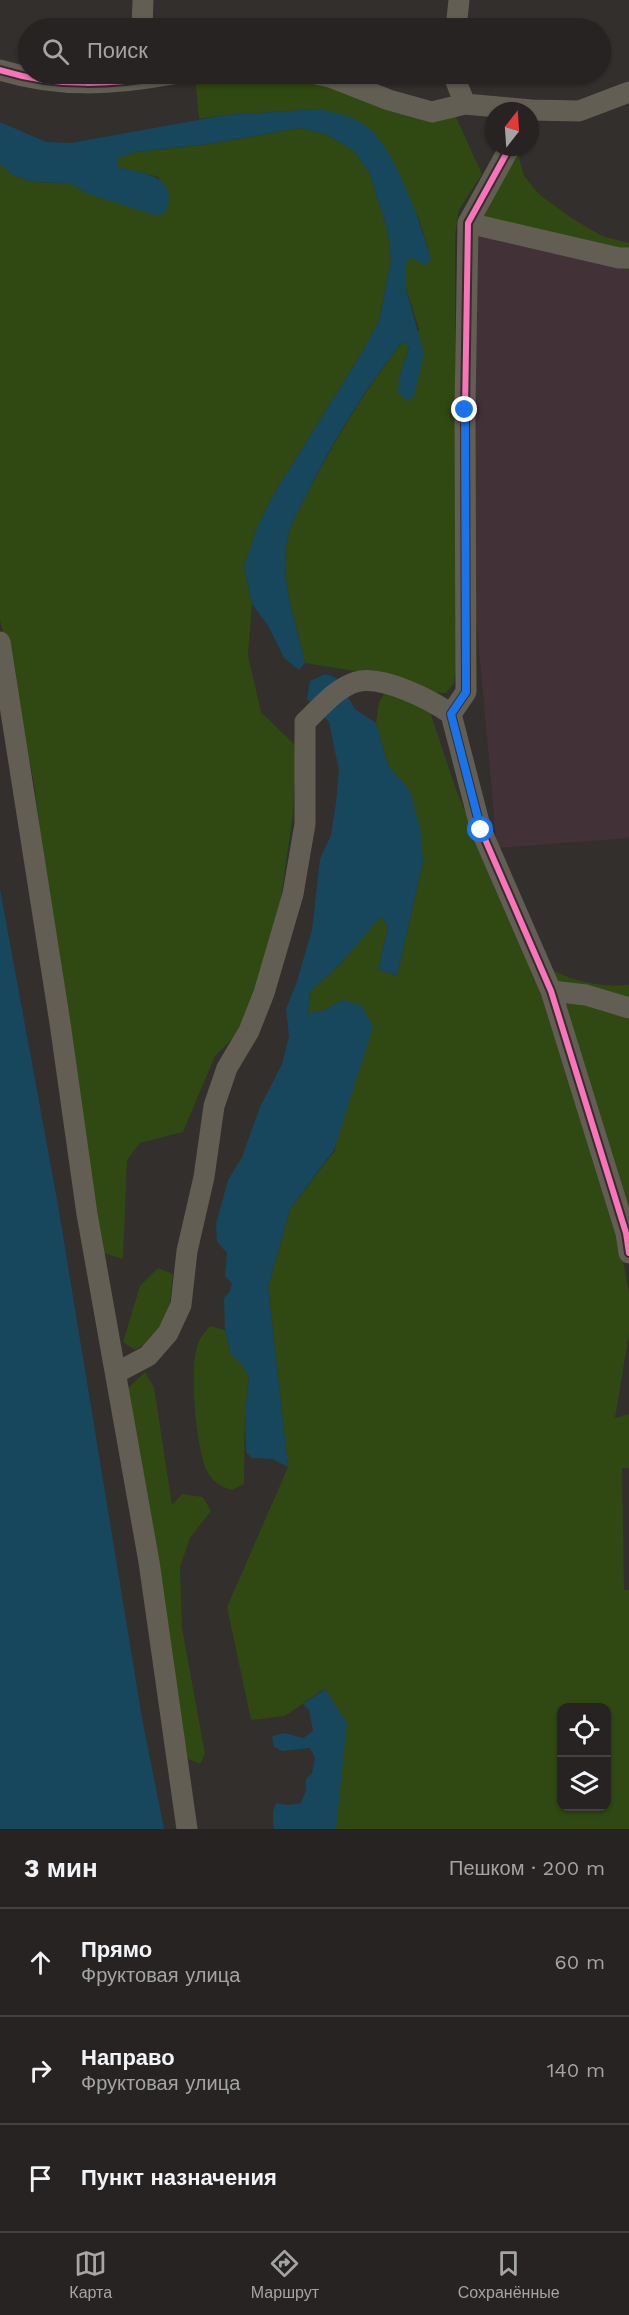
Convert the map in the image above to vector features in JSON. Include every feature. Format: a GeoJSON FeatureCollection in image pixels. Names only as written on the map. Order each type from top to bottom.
{"type":"FeatureCollection","features":[{"type":"Feature","properties":{"kind":"street"},"geometry":{"type":"LineString","coordinates":[[142,18],[143,0]]}},
{"type":"Feature","properties":{"kind":"street"},"geometry":{"type":"LineString","coordinates":[[457,18],[459,0]]}},
{"type":"Feature","properties":{"kind":"street"},"geometry":{"type":"LineString","coordinates":[[0,70],[18,74]]}},
{"type":"Feature","properties":{"kind":"street"},"geometry":{"type":"LineString","coordinates":[[350,84],[389,100],[432,112],[465,104],[485,106]]}},
{"type":"Feature","properties":{"kind":"street"},"geometry":{"type":"LineString","coordinates":[[457,84],[465,104]]}},
{"type":"Feature","properties":{"kind":"street"},"geometry":{"type":"LineString","coordinates":[[539,111],[579,111],[629,92]]}},
{"type":"Feature","properties":{"kind":"street"},"geometry":{"type":"LineString","coordinates":[[451,714],[466,692],[465,410],[468,223],[505,156]]}},
{"type":"Feature","properties":{"kind":"street"},"geometry":{"type":"LineString","coordinates":[[468,223],[619,258],[629,258]]}},
{"type":"Feature","properties":{"kind":"street"},"geometry":{"type":"LineString","coordinates":[[0,642],[48,940],[87,1214],[149,1562],[187,1829]]}},
{"type":"Feature","properties":{"kind":"street"},"geometry":{"type":"LineString","coordinates":[[116,1373],[148,1356],[168,1333],[181,1305],[187,1251],[204,1177],[214,1106],[227,1068],[249,1031],[264,993],[292,894],[305,824],[305,722],[343,688],[358,681],[386,683],[431,700],[451,714],[481,830],[551,991],[626,1233],[629,1253]]}},
{"type":"Feature","properties":{"kind":"street"},"geometry":{"type":"LineString","coordinates":[[551,991],[586,995],[629,1008]]}},
{"type":"Feature","properties":{"kind":"shaded area"},"geometry":{"type":"Polygon","coordinates":[[[478,232],[629,270],[629,838],[497,848],[471,562],[478,232]]]}},
{"type":"Feature","properties":{"kind":"green space"},"geometry":{"type":"Polygon","coordinates":[[[196,84],[314,84],[357,94],[421,117],[456,117],[482,174],[459,210],[455,235],[455,474],[460,631],[454,683],[446,693],[427,692],[392,677],[305,663],[288,591],[285,562],[289,532],[340,433],[403,341],[409,346],[399,377],[419,329],[405,285],[405,264],[411,257],[431,259],[420,222],[391,160],[320,109],[199,119],[196,84]]]}},
{"type":"Feature","properties":{"kind":"green space"},"geometry":{"type":"Polygon","coordinates":[[[299,128],[326,134],[354,151],[369,172],[388,232],[391,262],[379,320],[361,354],[275,492],[258,525],[244,567],[252,604],[248,655],[261,712],[297,747],[293,814],[280,905],[244,1027],[215,1056],[183,1132],[140,1143],[127,1160],[123,1259],[103,1253],[54,942],[34,783],[0,620],[0,164],[12,175],[33,182],[69,183],[89,194],[155,215],[159,177],[118,167],[117,158],[135,152],[209,144],[299,128]]]}},
{"type":"Feature","properties":{"kind":"green space"},"geometry":{"type":"Polygon","coordinates":[[[513,156],[519,156],[524,176],[540,195],[570,217],[602,236],[629,243],[629,270],[478,232],[483,206],[513,156]]]}},
{"type":"Feature","properties":{"kind":"green space"},"geometry":{"type":"Polygon","coordinates":[[[386,691],[428,706],[455,787],[563,1047],[622,1255],[629,1293],[629,1334],[615,1418],[629,1414],[629,1468],[622,1468],[624,1590],[629,1590],[629,1829],[336,1829],[324,1689],[285,1716],[251,1720],[227,1607],[288,1467],[268,1287],[290,1209],[335,1150],[343,1000],[321,1011],[308,1013],[310,992],[341,963],[381,916],[388,927],[378,969],[397,976],[423,861],[410,791],[388,765],[376,723],[379,702],[386,691]]]}},
{"type":"Feature","properties":{"kind":"green space"},"geometry":{"type":"Polygon","coordinates":[[[547,967],[587,982],[629,985],[629,1003],[558,982],[547,967]]]}},
{"type":"Feature","properties":{"kind":"green space"},"geometry":{"type":"Polygon","coordinates":[[[573,1000],[629,1013],[629,1214],[564,1006],[573,1000]]]}},
{"type":"Feature","properties":{"kind":"green space"},"geometry":{"type":"Polygon","coordinates":[[[158,1268],[173,1274],[169,1311],[156,1338],[135,1350],[123,1342],[140,1286],[158,1268]]]}},
{"type":"Feature","properties":{"kind":"green space"},"geometry":{"type":"Polygon","coordinates":[[[210,1326],[225,1330],[231,1355],[242,1365],[249,1377],[245,1413],[244,1484],[232,1490],[217,1484],[209,1475],[203,1460],[197,1426],[194,1386],[196,1352],[200,1339],[210,1326]]]}},
{"type":"Feature","properties":{"kind":"green space"},"geometry":{"type":"Polygon","coordinates":[[[145,1372],[154,1387],[172,1505],[182,1494],[203,1497],[211,1511],[190,1538],[180,1567],[182,1628],[205,1754],[200,1764],[186,1758],[127,1389],[145,1372]]]}},
{"type":"Feature","properties":{"kind":"water"},"geometry":{"type":"Polygon","coordinates":[[[320,109],[363,124],[385,148],[405,186],[431,259],[425,266],[411,257],[405,265],[405,285],[424,354],[414,396],[408,401],[398,393],[399,377],[409,347],[403,341],[376,377],[340,433],[289,532],[286,547],[286,576],[305,663],[299,670],[284,658],[269,627],[252,604],[244,567],[258,525],[275,492],[361,354],[379,320],[391,262],[388,232],[369,172],[354,151],[326,134],[299,128],[209,144],[135,152],[118,158],[118,167],[149,175],[164,184],[168,192],[168,201],[164,214],[154,215],[89,194],[69,183],[33,182],[12,175],[0,164],[0,122],[46,142],[71,143],[226,115],[320,109]]]}},
{"type":"Feature","properties":{"kind":"water"},"geometry":{"type":"Polygon","coordinates":[[[325,674],[337,678],[355,709],[376,723],[388,765],[410,791],[420,827],[423,861],[397,976],[378,969],[388,927],[381,916],[341,963],[310,992],[308,1013],[321,1011],[343,1000],[361,1005],[373,1027],[334,1150],[290,1209],[268,1287],[288,1467],[272,1459],[252,1458],[246,1452],[245,1413],[249,1377],[242,1365],[231,1355],[225,1330],[224,1298],[230,1291],[232,1283],[225,1276],[227,1253],[217,1242],[216,1224],[228,1180],[242,1157],[260,1107],[282,1064],[289,1036],[286,1009],[312,930],[320,859],[331,835],[339,771],[329,722],[307,699],[310,681],[325,674]]]}},
{"type":"Feature","properties":{"kind":"water"},"geometry":{"type":"Polygon","coordinates":[[[0,889],[58,1205],[142,1718],[164,1829],[0,1829],[0,889]]]}},
{"type":"Feature","properties":{"kind":"water"},"geometry":{"type":"Polygon","coordinates":[[[325,1689],[347,1723],[336,1829],[274,1829],[273,1812],[276,1803],[288,1805],[301,1803],[306,1790],[306,1779],[312,1773],[315,1758],[310,1748],[283,1751],[274,1747],[272,1736],[285,1733],[303,1738],[313,1731],[309,1710],[303,1704],[325,1689]]]}},
{"type":"Feature","properties":{"kind":"cycle path"},"geometry":{"type":"LineString","coordinates":[[0,70],[18,75]]}},
{"type":"Feature","properties":{"kind":"cycle path"},"geometry":{"type":"LineString","coordinates":[[505,156],[468,223],[465,410],[466,692],[451,714],[481,830],[551,991],[626,1233],[629,1253]]}},
{"type":"Feature","properties":{"kind":"route"},"geometry":{"type":"LineString","coordinates":[[465,410],[466,692],[451,714],[481,830]]}}]}
